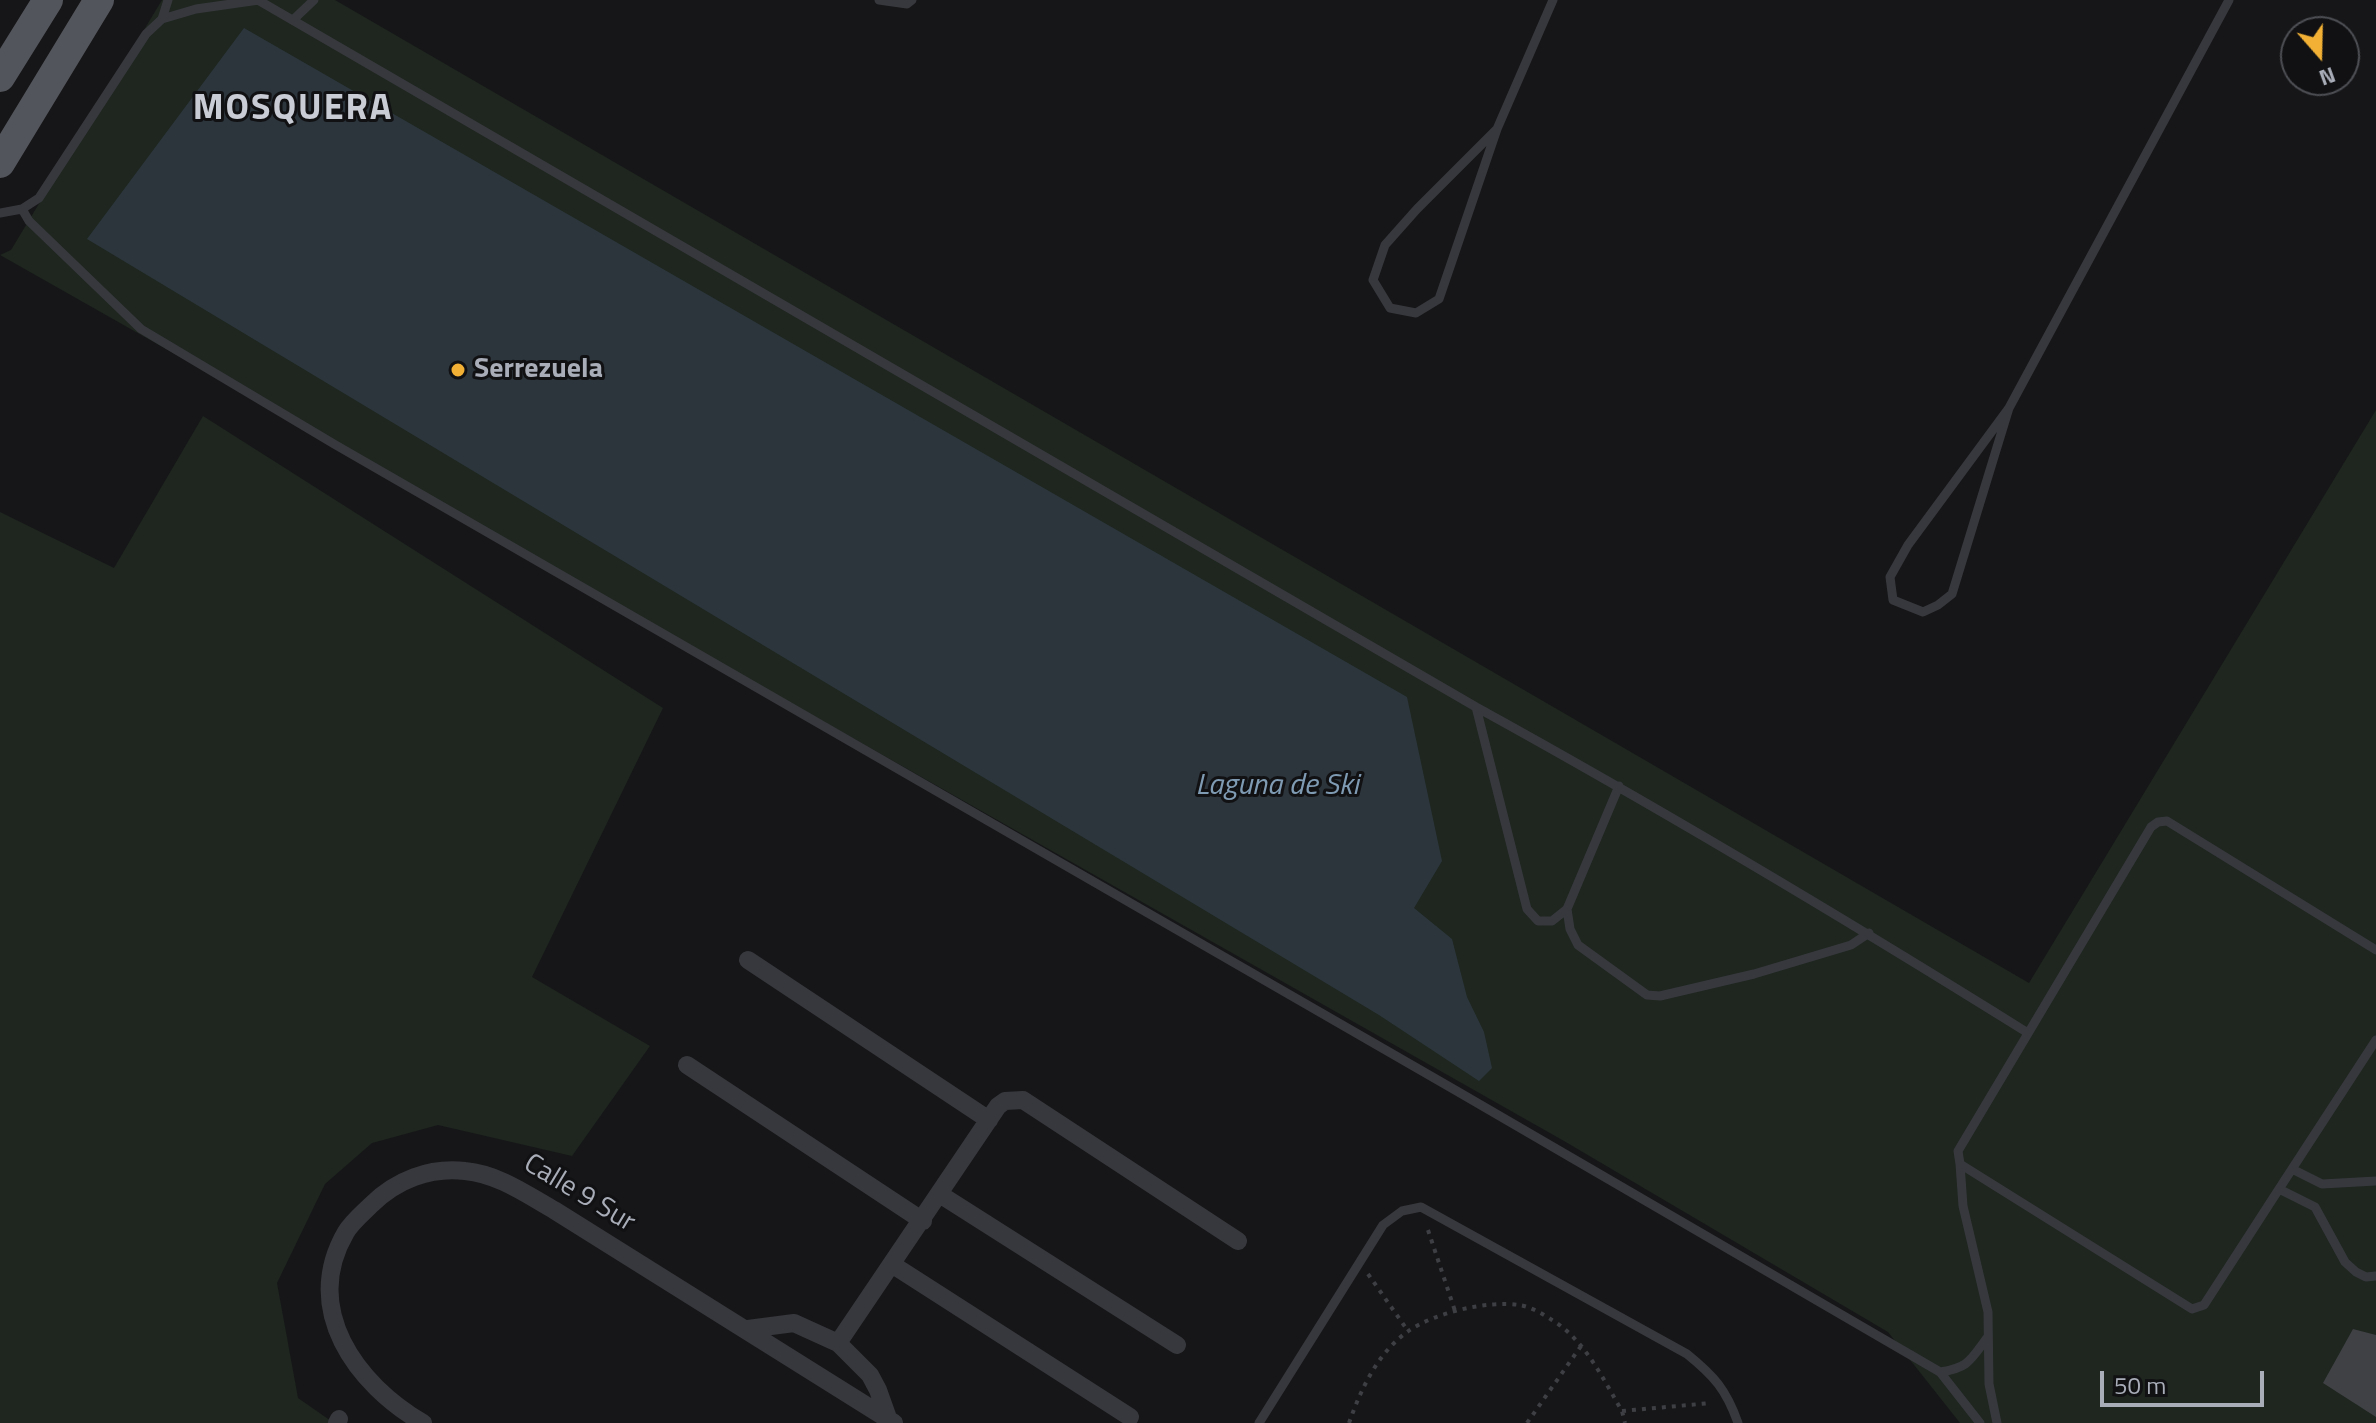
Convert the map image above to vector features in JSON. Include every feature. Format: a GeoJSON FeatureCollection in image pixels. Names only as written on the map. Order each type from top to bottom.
{"type":"FeatureCollection","features":[{"type":"Feature","properties":{"kind":"main road"},"geometry":{"type":"LineString","coordinates":[[0,77],[48,0]]}},
{"type":"Feature","properties":{"kind":"main road"},"geometry":{"type":"LineString","coordinates":[[0,163],[99,0]]}},
{"type":"Feature","properties":{"kind":"street"},"geometry":{"type":"LineString","coordinates":[[748,960],[989,1120]]}},
{"type":"Feature","properties":{"kind":"street"},"geometry":{"type":"LineString","coordinates":[[687,1065],[923,1221]]}},
{"type":"Feature","properties":{"kind":"street"},"geometry":{"type":"LineString","coordinates":[[838,1343],[1005,1101],[1023,1100],[1238,1241]]}},
{"type":"Feature","properties":{"kind":"street","name":"Calle 9 Sur"},"geometry":{"type":"LineString","coordinates":[[423,1423],[368,1382],[342,1343],[329,1304],[331,1266],[347,1229],[381,1195],[415,1174],[464,1171],[501,1179],[748,1329],[891,1421]]}},
{"type":"Feature","properties":{"kind":"street"},"geometry":{"type":"LineString","coordinates":[[941,1195],[1177,1345]]}},
{"type":"Feature","properties":{"kind":"street"},"geometry":{"type":"LineString","coordinates":[[893,1265],[1130,1417]]}},
{"type":"Feature","properties":{"kind":"street"},"geometry":{"type":"LineString","coordinates":[[748,1329],[794,1323],[838,1343],[870,1375],[891,1421]]}},
{"type":"Feature","properties":{"kind":"lane"},"geometry":{"type":"LineString","coordinates":[[162,19],[168,0]]}},
{"type":"Feature","properties":{"kind":"lane"},"geometry":{"type":"LineString","coordinates":[[0,213],[22,209],[39,198],[146,34],[162,19],[196,9],[259,0],[1476,707],[1619,786],[1869,933],[2028,1033]]}},
{"type":"Feature","properties":{"kind":"lane"},"geometry":{"type":"LineString","coordinates":[[294,19],[314,0]]}},
{"type":"Feature","properties":{"kind":"lane"},"geometry":{"type":"LineString","coordinates":[[879,0],[907,4],[912,0]]}},
{"type":"Feature","properties":{"kind":"lane"},"geometry":{"type":"LineString","coordinates":[[1497,129],[1385,245],[1373,280],[1390,308],[1416,313],[1439,299],[1497,129],[1553,0]]}},
{"type":"Feature","properties":{"kind":"lane"},"geometry":{"type":"LineString","coordinates":[[2009,408],[1952,594],[1923,612],[1893,600],[1890,577],[1908,545],[2009,408],[2229,0]]}},
{"type":"Feature","properties":{"kind":"lane"},"geometry":{"type":"LineString","coordinates":[[22,209],[29,221],[141,329],[334,444],[1940,1372],[1980,1423]]}},
{"type":"Feature","properties":{"kind":"lane"},"geometry":{"type":"LineString","coordinates":[[1476,707],[1527,909],[1538,921],[1552,921],[1567,909],[1619,786]]}},
{"type":"Feature","properties":{"kind":"lane"},"geometry":{"type":"LineString","coordinates":[[1997,1423],[1989,1384],[1989,1336],[1984,1290],[1962,1198],[1958,1151],[2151,827],[2167,821],[2376,950]]}},
{"type":"Feature","properties":{"kind":"lane"},"geometry":{"type":"LineString","coordinates":[[1567,909],[1570,929],[1578,945],[1647,995],[1660,996],[1754,974],[1851,945],[1869,933]]}},
{"type":"Feature","properties":{"kind":"lane"},"geometry":{"type":"LineString","coordinates":[[1960,1164],[2192,1309],[2204,1305],[2376,1040]]}},
{"type":"Feature","properties":{"kind":"lane"},"geometry":{"type":"LineString","coordinates":[[2292,1169],[2322,1184],[2376,1181]]}},
{"type":"Feature","properties":{"kind":"lane"},"geometry":{"type":"LineString","coordinates":[[2279,1189],[2315,1207],[2345,1262],[2366,1277],[2376,1276]]}},
{"type":"Feature","properties":{"kind":"lane"},"geometry":{"type":"LineString","coordinates":[[1259,1423],[1383,1225],[1402,1211],[1421,1207],[1687,1354],[1715,1377],[1730,1401],[1738,1423]]}},
{"type":"Feature","properties":{"kind":"lane"},"geometry":{"type":"LineString","coordinates":[[1940,1372],[1960,1369],[1972,1359],[1989,1336]]}},
{"type":"Feature","properties":{"kind":"path"},"geometry":{"type":"LineString","coordinates":[[1421,1207],[1455,1311]]}},
{"type":"Feature","properties":{"kind":"path"},"geometry":{"type":"LineString","coordinates":[[1359,1263],[1408,1331]]}},
{"type":"Feature","properties":{"kind":"path"},"geometry":{"type":"LineString","coordinates":[[1349,1423],[1362,1386],[1387,1352],[1408,1331],[1475,1306],[1520,1305],[1553,1320],[1581,1346],[1622,1411],[1625,1423]]}},
{"type":"Feature","properties":{"kind":"path"},"geometry":{"type":"LineString","coordinates":[[1527,1423],[1581,1346]]}},
{"type":"Feature","properties":{"kind":"path"},"geometry":{"type":"LineString","coordinates":[[1622,1411],[1730,1401]]}},
{"type":"Feature","properties":{"kind":"shaded area"},"geometry":{"type":"Polygon","coordinates":[[[162,0],[335,0],[2029,983],[2376,410],[2376,1423],[1960,1423],[1888,1332],[1564,1141],[0,255],[11,250],[162,0]]]}},
{"type":"Feature","properties":{"kind":"shaded area"},"geometry":{"type":"Polygon","coordinates":[[[203,416],[663,708],[532,977],[650,1046],[572,1156],[438,1125],[372,1143],[325,1184],[277,1283],[298,1398],[334,1423],[0,1423],[0,512],[114,568],[203,416]]]}},
{"type":"Feature","properties":{"kind":"water","name":"Laguna de Ski"},"geometry":{"type":"Polygon","coordinates":[[[244,28],[1407,697],[1442,861],[1414,908],[1452,939],[1467,997],[1484,1032],[1492,1068],[1479,1081],[1379,1015],[87,239],[244,28]]]}},
{"type":"Feature","properties":{"kind":"building"},"geometry":{"type":"Polygon","coordinates":[[[2353,1329],[2376,1335],[2376,1417],[2323,1383],[2353,1329]]]}},
{"type":"Feature","properties":{"kind":"place","name":"Serrezuela"},"geometry":{"type":"Point","coordinates":[458,370]}},
{"type":"Feature","properties":{"kind":"district","name":"MOSQUERA"},"geometry":{"type":"Point","coordinates":[293,110]}}]}
